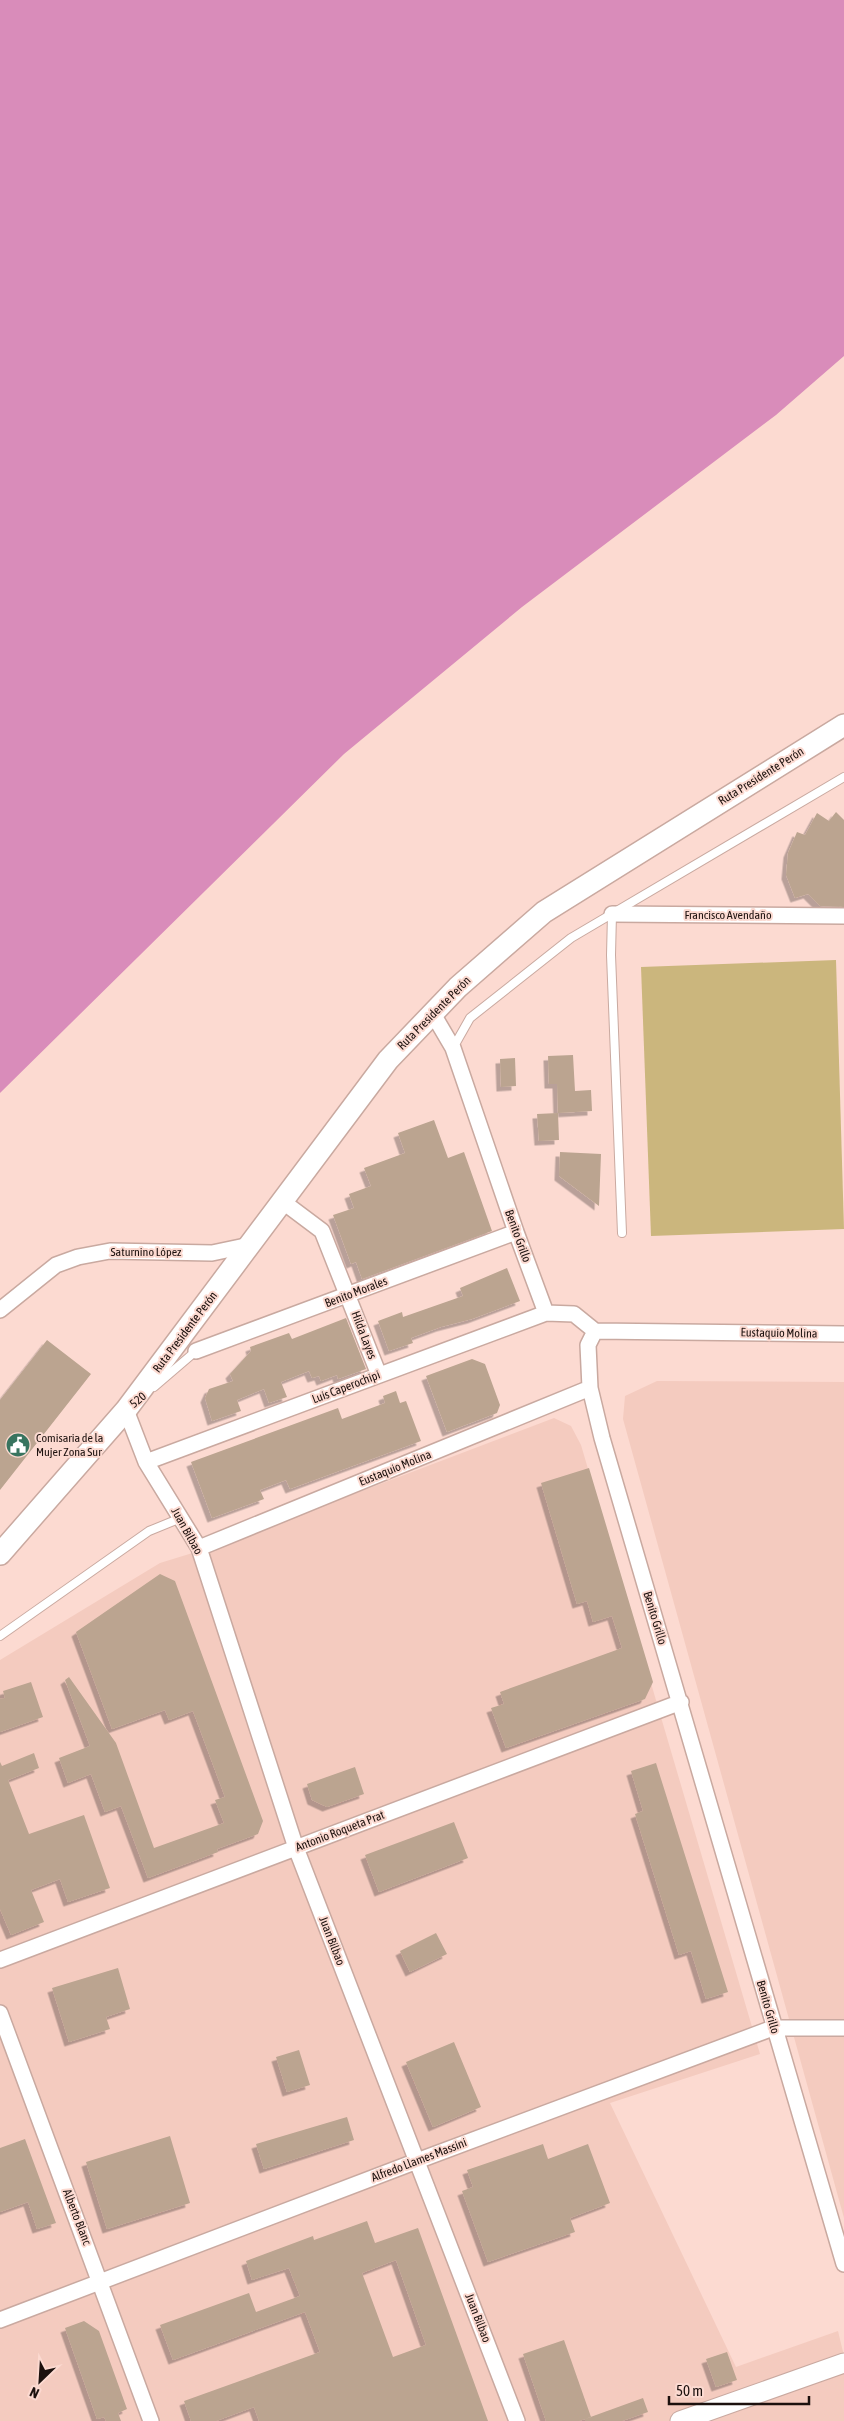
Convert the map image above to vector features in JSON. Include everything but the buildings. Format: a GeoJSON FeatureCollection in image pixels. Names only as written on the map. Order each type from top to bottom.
{"type":"FeatureCollection","features":[{"type":"Feature","properties":{"kind":"main road","name":"Ruta Presidente Perón"},"geometry":{"type":"LineString","coordinates":[[126,1410],[388,1060],[458,987],[544,912],[844,724]]}},
{"type":"Feature","properties":{"kind":"main road"},"geometry":{"type":"LineString","coordinates":[[0,1554],[126,1410]]}},
{"type":"Feature","properties":{"kind":"street","name":"Francisco Avendaño"},"geometry":{"type":"LineString","coordinates":[[612,914],[844,916]]}},
{"type":"Feature","properties":{"kind":"street","name":"Benito Grillo"},"geometry":{"type":"LineString","coordinates":[[433,1014],[453,1048],[516,1232],[546,1312]]}},
{"type":"Feature","properties":{"kind":"street","name":"Hilda Layes"},"geometry":{"type":"LineString","coordinates":[[282,1201],[322,1232],[379,1375]]}},
{"type":"Feature","properties":{"kind":"street","name":"Benito Morales"},"geometry":{"type":"LineString","coordinates":[[196,1351],[516,1232]]}},
{"type":"Feature","properties":{"kind":"street","name":"Saturnino López"},"geometry":{"type":"LineString","coordinates":[[0,1310],[56,1265],[78,1257],[110,1251],[212,1253],[250,1244]]}},
{"type":"Feature","properties":{"kind":"street"},"geometry":{"type":"LineString","coordinates":[[546,1312],[574,1314],[595,1331]]}},
{"type":"Feature","properties":{"kind":"street","name":"Luis Caperochipi"},"geometry":{"type":"LineString","coordinates":[[146,1462],[546,1312]]}},
{"type":"Feature","properties":{"kind":"street","name":"Benito Grillo"},"geometry":{"type":"LineString","coordinates":[[595,1331],[588,1345],[590,1388],[602,1438],[681,1702],[844,2264]]}},
{"type":"Feature","properties":{"kind":"street","name":"Eustaquio Molina"},"geometry":{"type":"LineString","coordinates":[[595,1331],[844,1334]]}},
{"type":"Feature","properties":{"kind":"street","name":"Eustaquio Molina"},"geometry":{"type":"LineString","coordinates":[[199,1548],[590,1388]]}},
{"type":"Feature","properties":{"kind":"street","name":"Juan Bilbao"},"geometry":{"type":"LineString","coordinates":[[126,1410],[146,1462],[199,1548],[296,1848],[517,2421]]}},
{"type":"Feature","properties":{"kind":"street","name":"Antonio Roqueta Prat"},"geometry":{"type":"LineString","coordinates":[[0,1960],[681,1702]]}},
{"type":"Feature","properties":{"kind":"street","name":"Alberto Blanc"},"geometry":{"type":"LineString","coordinates":[[0,2013],[151,2421]]}},
{"type":"Feature","properties":{"kind":"street","name":"Alfredo Llames Massini"},"geometry":{"type":"LineString","coordinates":[[0,2320],[417,2161],[774,2028],[844,2028]]}},
{"type":"Feature","properties":{"kind":"street"},"geometry":{"type":"LineString","coordinates":[[680,2421],[844,2363]]}},
{"type":"Feature","properties":{"kind":"lane"},"geometry":{"type":"LineString","coordinates":[[453,1048],[470,1018],[570,938],[844,777]]}},
{"type":"Feature","properties":{"kind":"lane"},"geometry":{"type":"LineString","coordinates":[[612,914],[611,955],[622,1233]]}},
{"type":"Feature","properties":{"kind":"lane","name":"520"},"geometry":{"type":"LineString","coordinates":[[126,1410],[196,1351]]}},
{"type":"Feature","properties":{"kind":"lane"},"geometry":{"type":"LineString","coordinates":[[0,1636],[149,1531],[181,1518]]}},
{"type":"Feature","properties":{"kind":"shaded area"},"geometry":{"type":"Polygon","coordinates":[[[0,0],[844,0],[844,356],[776,415],[522,607],[344,754],[0,1093],[0,0]]]}},
{"type":"Feature","properties":{"kind":"shaded area"},"geometry":{"type":"Polygon","coordinates":[[[836,960],[844,1229],[651,1236],[641,967],[836,960]]]}},
{"type":"Feature","properties":{"kind":"shaded area"},"geometry":{"type":"Polygon","coordinates":[[[657,1381],[844,1382],[844,2218],[623,1419],[625,1396],[657,1381]]]}},
{"type":"Feature","properties":{"kind":"shaded area"},"geometry":{"type":"Polygon","coordinates":[[[554,1418],[571,1426],[581,1445],[760,2054],[610,2103],[736,2367],[838,2331],[844,2356],[844,2421],[0,2421],[0,1660],[160,1563],[225,1543],[554,1418]]]}},
{"type":"Feature","properties":{"kind":"place","name":"Comisaria de la Mujer Zona Sur"},"geometry":{"type":"Point","coordinates":[18,1445]}}]}
